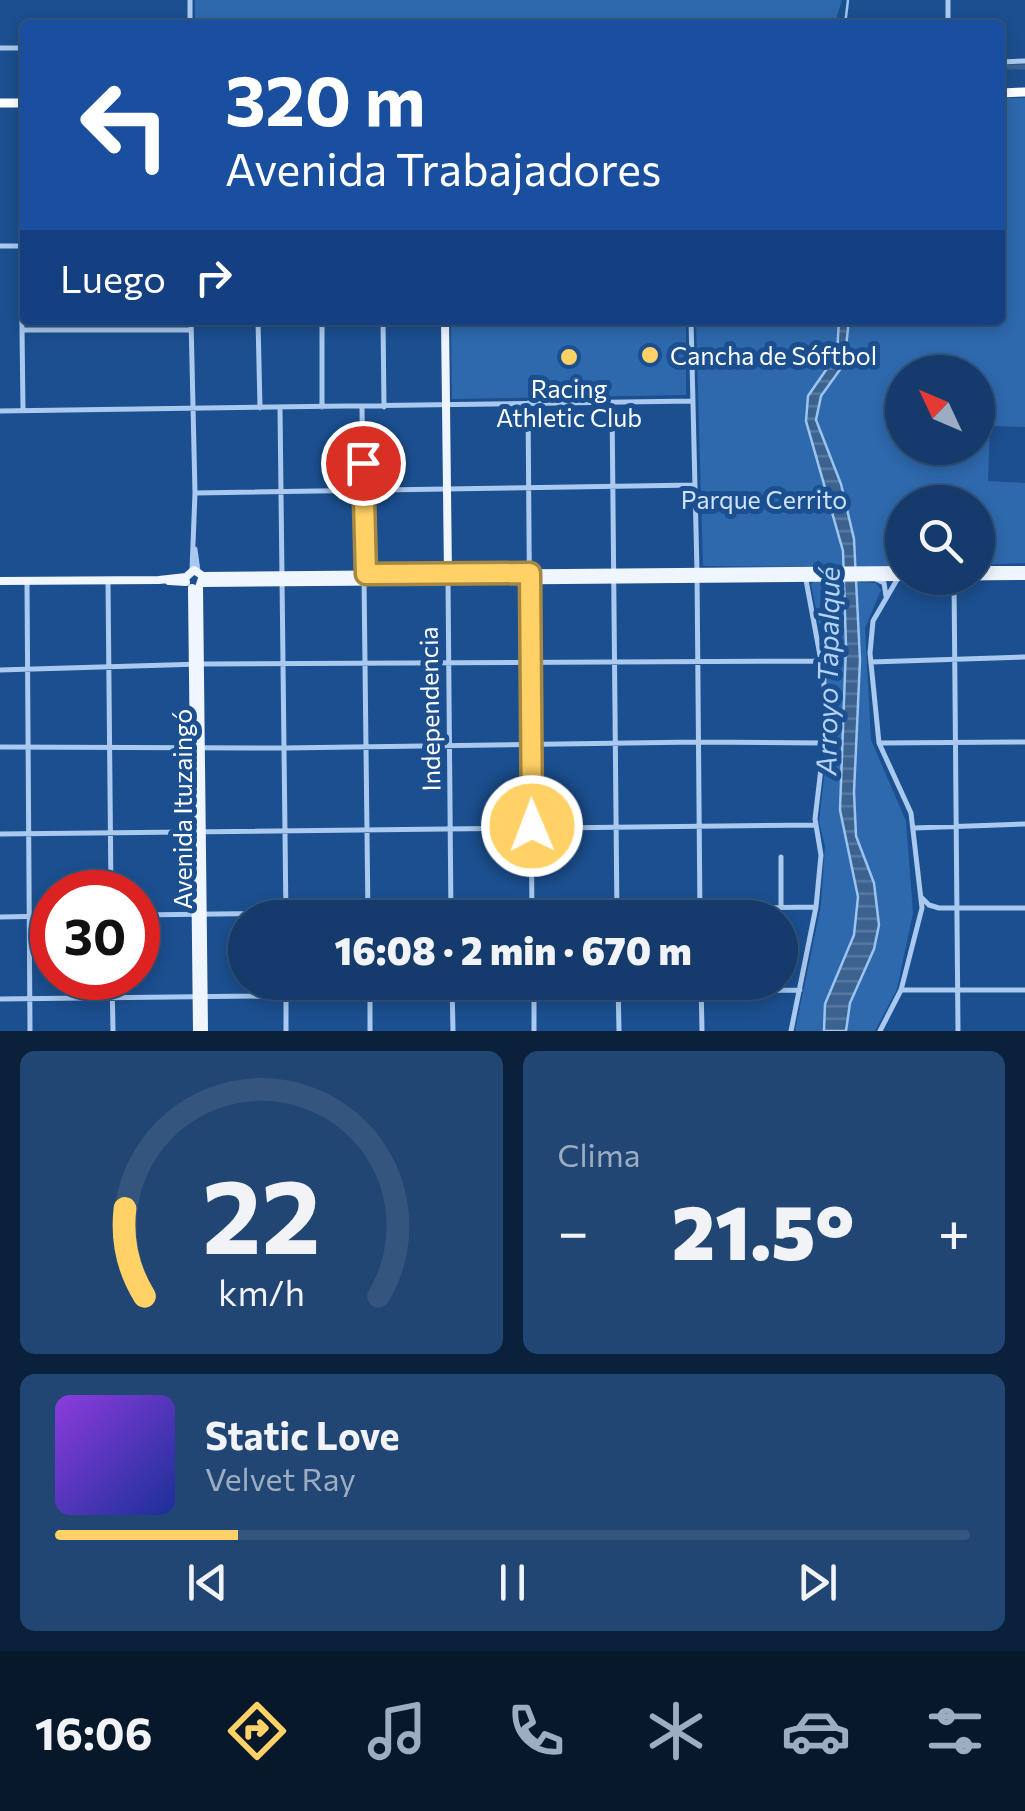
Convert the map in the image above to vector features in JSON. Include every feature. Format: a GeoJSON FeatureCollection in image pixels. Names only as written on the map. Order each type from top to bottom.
{"type":"FeatureCollection","features":[{"type":"Feature","properties":{"kind":"main road","name":"Independencia"},"geometry":{"type":"LineString","coordinates":[[445,325],[448,577]]}},
{"type":"Feature","properties":{"kind":"main road"},"geometry":{"type":"LineString","coordinates":[[995,571],[1025,573]]}},
{"type":"Feature","properties":{"kind":"main road"},"geometry":{"type":"LineString","coordinates":[[995,575],[1025,573]]}},
{"type":"Feature","properties":{"kind":"main road"},"geometry":{"type":"LineString","coordinates":[[0,581],[885,575]]}},
{"type":"Feature","properties":{"kind":"main road","name":"Avenida Ituzaingó"},"geometry":{"type":"LineString","coordinates":[[195,579],[200,1031]]}},
{"type":"Feature","properties":{"kind":"street"},"geometry":{"type":"LineString","coordinates":[[22,325],[23,410]]}},
{"type":"Feature","properties":{"kind":"street","name":"Avenida Ituzaingó"},"geometry":{"type":"LineString","coordinates":[[191,325],[195,579]]}},
{"type":"Feature","properties":{"kind":"street"},"geometry":{"type":"LineString","coordinates":[[258,325],[260,408]]}},
{"type":"Feature","properties":{"kind":"street"},"geometry":{"type":"LineString","coordinates":[[322,325],[322,407]]}},
{"type":"Feature","properties":{"kind":"street"},"geometry":{"type":"LineString","coordinates":[[383,325],[384,407]]}},
{"type":"Feature","properties":{"kind":"street"},"geometry":{"type":"LineString","coordinates":[[691,325],[698,575],[700,900]]}},
{"type":"Feature","properties":{"kind":"street"},"geometry":{"type":"LineString","coordinates":[[22,330],[191,330]]}},
{"type":"Feature","properties":{"kind":"street"},"geometry":{"type":"LineString","coordinates":[[0,411],[692,401]]}},
{"type":"Feature","properties":{"kind":"street"},"geometry":{"type":"LineString","coordinates":[[612,402],[617,900]]}},
{"type":"Feature","properties":{"kind":"street"},"geometry":{"type":"LineString","coordinates":[[528,403],[532,900]]}},
{"type":"Feature","properties":{"kind":"street"},"geometry":{"type":"LineString","coordinates":[[280,408],[286,900]]}},
{"type":"Feature","properties":{"kind":"street"},"geometry":{"type":"LineString","coordinates":[[362,408],[368,900]]}},
{"type":"Feature","properties":{"kind":"street"},"geometry":{"type":"LineString","coordinates":[[195,493],[695,485]]}},
{"type":"Feature","properties":{"kind":"street"},"geometry":{"type":"LineString","coordinates":[[791,1031],[816,907],[821,855],[815,825],[824,743],[823,661],[805,574]]}},
{"type":"Feature","properties":{"kind":"street"},"geometry":{"type":"LineString","coordinates":[[874,576],[886,588],[884,602]]}},
{"type":"Feature","properties":{"kind":"street","name":"Independencia"},"geometry":{"type":"LineString","coordinates":[[448,577],[451,900]]}},
{"type":"Feature","properties":{"kind":"street"},"geometry":{"type":"LineString","coordinates":[[0,917],[30,916],[27,581]]}},
{"type":"Feature","properties":{"kind":"street"},"geometry":{"type":"LineString","coordinates":[[108,581],[110,870]]}},
{"type":"Feature","properties":{"kind":"street"},"geometry":{"type":"LineString","coordinates":[[880,1031],[900,990],[920,921],[921,897],[910,808],[879,743],[871,662],[872,627],[888,595]]}},
{"type":"Feature","properties":{"kind":"street"},"geometry":{"type":"LineString","coordinates":[[954,595],[958,1031]]}},
{"type":"Feature","properties":{"kind":"street"},"geometry":{"type":"LineString","coordinates":[[871,662],[1025,657]]}},
{"type":"Feature","properties":{"kind":"street"},"geometry":{"type":"LineString","coordinates":[[0,670],[198,664],[823,661]]}},
{"type":"Feature","properties":{"kind":"street"},"geometry":{"type":"LineString","coordinates":[[879,743],[1025,742]]}},
{"type":"Feature","properties":{"kind":"street"},"geometry":{"type":"LineString","coordinates":[[0,747],[824,743]]}},
{"type":"Feature","properties":{"kind":"street"},"geometry":{"type":"LineString","coordinates":[[914,828],[1025,824]]}},
{"type":"Feature","properties":{"kind":"street"},"geometry":{"type":"LineString","coordinates":[[0,834],[815,825]]}},
{"type":"Feature","properties":{"kind":"street"},"geometry":{"type":"LineString","coordinates":[[781,857],[781,900]]}},
{"type":"Feature","properties":{"kind":"street"},"geometry":{"type":"LineString","coordinates":[[921,897],[939,908],[1025,908]]}},
{"type":"Feature","properties":{"kind":"street"},"geometry":{"type":"LineString","coordinates":[[798,907],[816,907]]}},
{"type":"Feature","properties":{"kind":"street"},"geometry":{"type":"LineString","coordinates":[[920,921],[939,908]]}},
{"type":"Feature","properties":{"kind":"street"},"geometry":{"type":"LineString","coordinates":[[160,916],[228,915]]}},
{"type":"Feature","properties":{"kind":"street"},"geometry":{"type":"LineString","coordinates":[[900,990],[1025,990]]}},
{"type":"Feature","properties":{"kind":"street"},"geometry":{"type":"LineString","coordinates":[[160,998],[228,997]]}},
{"type":"Feature","properties":{"kind":"street"},"geometry":{"type":"LineString","coordinates":[[0,999],[30,999]]}},
{"type":"Feature","properties":{"kind":"street"},"geometry":{"type":"LineString","coordinates":[[30,1000],[30,1031]]}},
{"type":"Feature","properties":{"kind":"street"},"geometry":{"type":"LineString","coordinates":[[112,1000],[112,1031]]}},
{"type":"Feature","properties":{"kind":"street"},"geometry":{"type":"LineString","coordinates":[[286,1000],[286,1031]]}},
{"type":"Feature","properties":{"kind":"street"},"geometry":{"type":"LineString","coordinates":[[370,1000],[370,1031]]}},
{"type":"Feature","properties":{"kind":"street"},"geometry":{"type":"LineString","coordinates":[[452,1000],[453,1031]]}},
{"type":"Feature","properties":{"kind":"street"},"geometry":{"type":"LineString","coordinates":[[534,1000],[534,1031]]}},
{"type":"Feature","properties":{"kind":"street"},"geometry":{"type":"LineString","coordinates":[[618,1000],[619,1031]]}},
{"type":"Feature","properties":{"kind":"street"},"geometry":{"type":"LineString","coordinates":[[701,1000],[702,1031]]}},
{"type":"Feature","properties":{"kind":"green space"},"geometry":{"type":"Polygon","coordinates":[[[195,0],[842,0],[836,20],[195,20],[195,0]]]}},
{"type":"Feature","properties":{"kind":"green space"},"geometry":{"type":"Polygon","coordinates":[[[1005,98],[1025,98],[1025,427],[995,426],[995,355],[885,355],[885,465],[989,465],[988,481],[1025,483],[1025,563],[995,564],[995,485],[885,485],[885,567],[857,567],[854,539],[816,420],[821,396],[844,364],[848,325],[1005,325],[1005,98]]]}},
{"type":"Feature","properties":{"kind":"green space","name":"Racing Athletic Club"},"geometry":{"type":"Polygon","coordinates":[[[451,325],[686,325],[686,395],[452,399],[451,325]]]}},
{"type":"Feature","properties":{"kind":"green space","name":"Parque Cerrito"},"geometry":{"type":"Polygon","coordinates":[[[696,325],[839,325],[837,354],[808,396],[843,551],[843,567],[703,566],[696,325]]]}},
{"type":"Feature","properties":{"kind":"green space"},"geometry":{"type":"Polygon","coordinates":[[[843,581],[846,646],[840,810],[858,897],[854,935],[825,1004],[824,1031],[795,1031],[821,905],[825,846],[819,822],[827,751],[827,662],[811,584],[843,581]]]}},
{"type":"Feature","properties":{"kind":"green space"},"geometry":{"type":"Polygon","coordinates":[[[857,582],[876,583],[881,590],[865,628],[871,740],[906,821],[913,913],[897,989],[875,1031],[846,1031],[874,883],[856,836],[860,660],[857,582]]]}},
{"type":"Feature","properties":{"kind":"shaded area"},"geometry":{"type":"Polygon","coordinates":[[[839,325],[848,325],[844,364],[821,396],[816,420],[841,484],[854,539],[860,660],[856,836],[874,883],[879,925],[874,949],[850,1003],[846,1031],[824,1031],[825,1004],[854,935],[858,897],[840,810],[846,646],[843,551],[806,421],[808,396],[837,354],[839,325]]]}},
{"type":"Feature","properties":{"kind":"waterway","name":"Arroyo Tapalqué"},"geometry":{"type":"LineString","coordinates":[[846,20],[848,0]]}},
{"type":"Feature","properties":{"kind":"waterway"},"geometry":{"type":"LineString","coordinates":[[1005,67],[1025,67]]}},
{"type":"Feature","properties":{"kind":"place","name":"Cancha de Sóftbol"},"geometry":{"type":"Point","coordinates":[650,355]}},
{"type":"Feature","properties":{"kind":"place","name":"Racing Athletic Club"},"geometry":{"type":"Point","coordinates":[569,357]}},
{"type":"Feature","properties":{"kind":"route"},"geometry":{"type":"LineString","coordinates":[[363,463],[366,574],[530,573],[532,826]]}}]}
